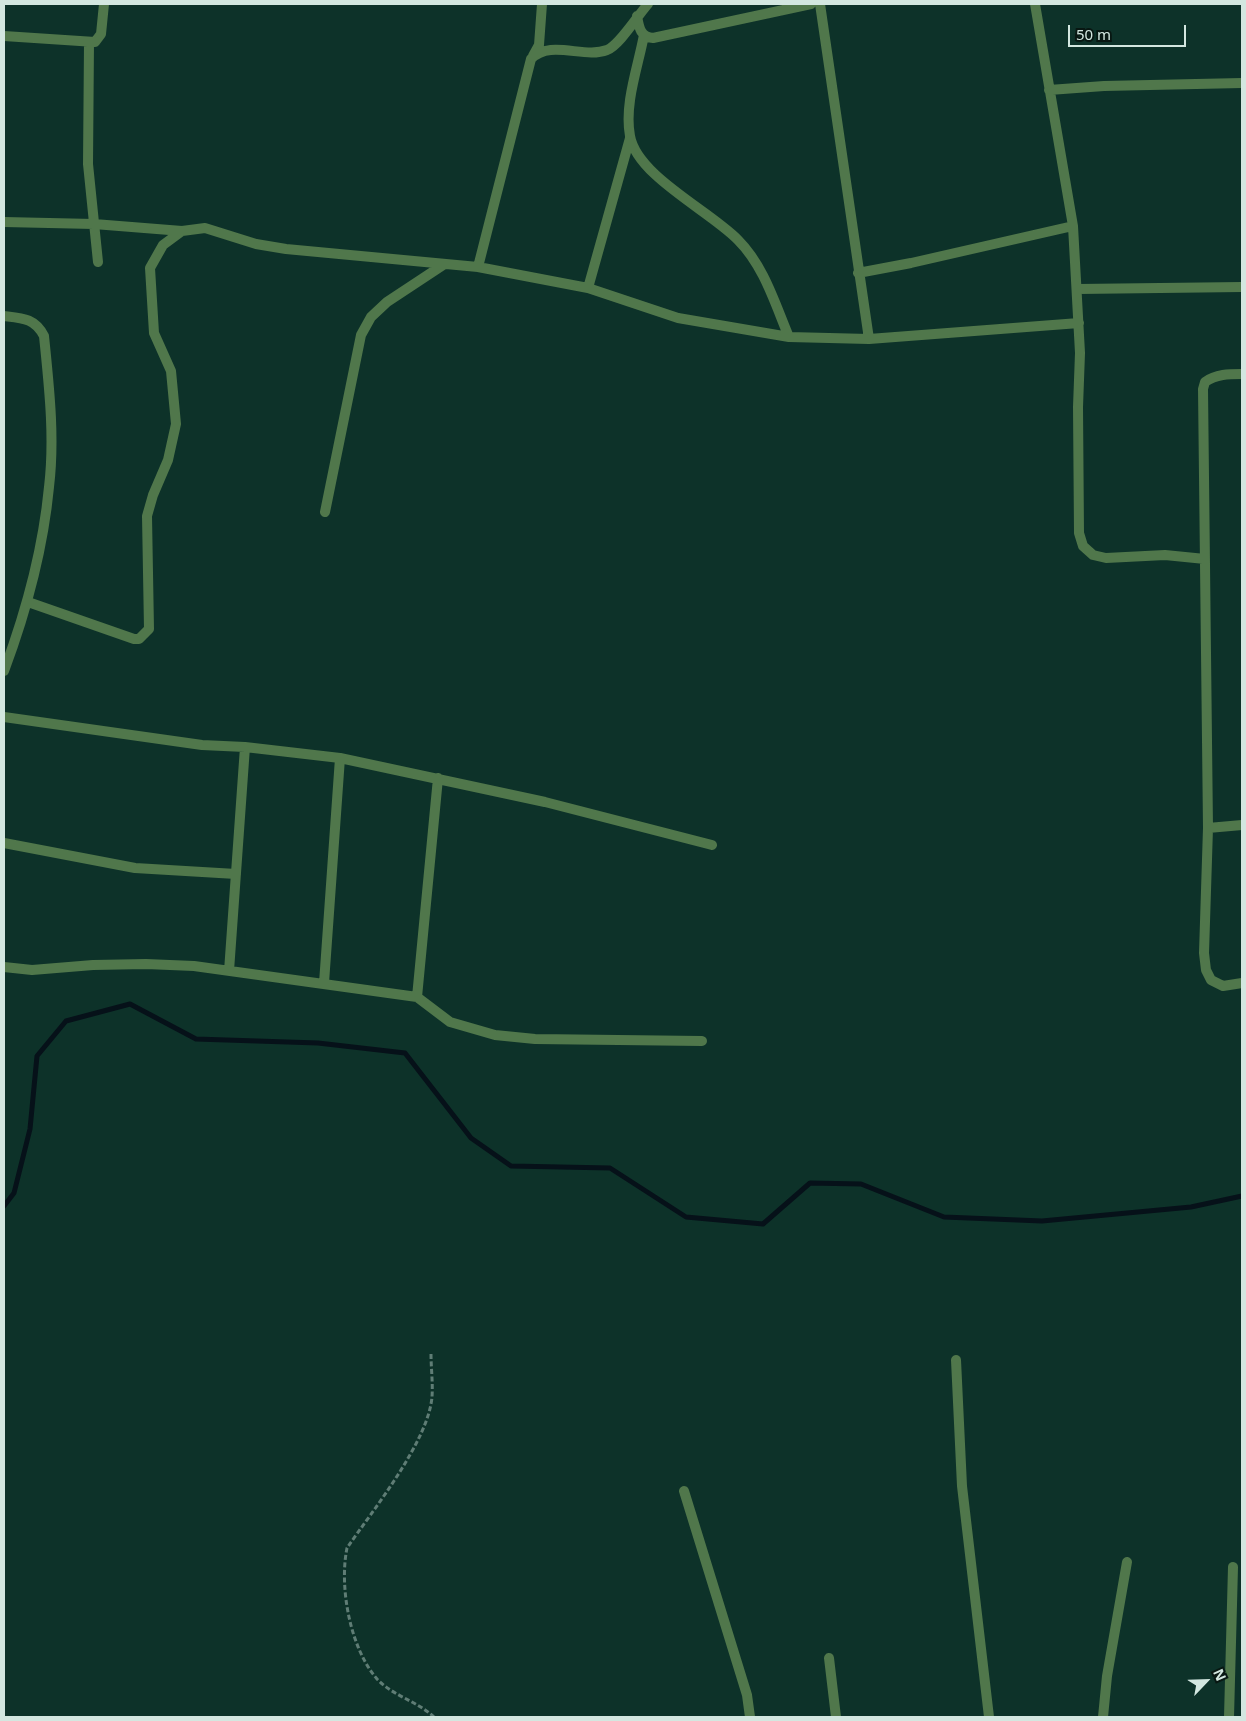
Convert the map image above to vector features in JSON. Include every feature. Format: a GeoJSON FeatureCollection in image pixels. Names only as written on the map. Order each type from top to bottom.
{"type":"FeatureCollection","features":[{"type":"Feature","properties":{"kind":"street"},"geometry":{"type":"LineString","coordinates":[[4,36],[95,42],[101,34],[104,4]]}},
{"type":"Feature","properties":{"kind":"street"},"geometry":{"type":"LineString","coordinates":[[478,267],[532,59],[539,45],[542,4]]}},
{"type":"Feature","properties":{"kind":"street"},"geometry":{"type":"LineString","coordinates":[[532,59],[542,52],[606,50],[618,41],[648,4]]}},
{"type":"Feature","properties":{"kind":"street"},"geometry":{"type":"LineString","coordinates":[[637,16],[639,28],[644,35],[653,38],[811,4]]}},
{"type":"Feature","properties":{"kind":"street"},"geometry":{"type":"LineString","coordinates":[[820,4],[868,339]]}},
{"type":"Feature","properties":{"kind":"street"},"geometry":{"type":"LineString","coordinates":[[1035,4],[1073,226],[1079,323],[1079,534],[1083,546],[1093,555],[1106,558],[1164,555],[1205,559]]}},
{"type":"Feature","properties":{"kind":"street"},"geometry":{"type":"LineString","coordinates":[[644,35],[628,122],[630,138],[637,153],[655,174],[738,240],[752,257],[764,277],[789,337]]}},
{"type":"Feature","properties":{"kind":"street"},"geometry":{"type":"LineString","coordinates":[[89,43],[88,164],[98,262]]}},
{"type":"Feature","properties":{"kind":"street"},"geometry":{"type":"LineString","coordinates":[[1049,90],[1104,86],[1242,83]]}},
{"type":"Feature","properties":{"kind":"street"},"geometry":{"type":"LineString","coordinates":[[588,288],[630,138]]}},
{"type":"Feature","properties":{"kind":"street"},"geometry":{"type":"LineString","coordinates":[[4,222],[94,224],[182,232],[205,228],[256,244],[286,249],[478,267],[588,288],[678,318],[789,337],[868,339],[1079,323]]}},
{"type":"Feature","properties":{"kind":"street"},"geometry":{"type":"LineString","coordinates":[[858,273],[911,263],[1073,226]]}},
{"type":"Feature","properties":{"kind":"street"},"geometry":{"type":"LineString","coordinates":[[28,602],[134,639],[139,640],[150,630],[147,516],[153,495],[168,460],[176,424],[172,371],[154,333],[150,268],[163,244],[182,232]]}},
{"type":"Feature","properties":{"kind":"street"},"geometry":{"type":"LineString","coordinates":[[326,512],[362,335],[371,317],[387,302],[443,265]]}},
{"type":"Feature","properties":{"kind":"street"},"geometry":{"type":"LineString","coordinates":[[1078,289],[1242,287]]}},
{"type":"Feature","properties":{"kind":"street"},"geometry":{"type":"LineString","coordinates":[[4,316],[33,321],[40,327],[44,336],[51,414],[50,486],[44,524],[28,602],[4,671]]}},
{"type":"Feature","properties":{"kind":"street"},"geometry":{"type":"LineString","coordinates":[[1242,374],[1227,374],[1210,378],[1203,389],[1208,828],[1204,953],[1206,970],[1211,980],[1223,986],[1242,983]]}},
{"type":"Feature","properties":{"kind":"street"},"geometry":{"type":"LineString","coordinates":[[4,717],[202,745],[245,746],[340,758],[544,802],[712,845]]}},
{"type":"Feature","properties":{"kind":"street"},"geometry":{"type":"LineString","coordinates":[[229,971],[245,746]]}},
{"type":"Feature","properties":{"kind":"street"},"geometry":{"type":"LineString","coordinates":[[324,983],[340,758]]}},
{"type":"Feature","properties":{"kind":"street"},"geometry":{"type":"LineString","coordinates":[[417,997],[438,778]]}},
{"type":"Feature","properties":{"kind":"street"},"geometry":{"type":"LineString","coordinates":[[1208,828],[1242,825]]}},
{"type":"Feature","properties":{"kind":"street"},"geometry":{"type":"LineString","coordinates":[[4,844],[135,868],[236,874]]}},
{"type":"Feature","properties":{"kind":"street"},"geometry":{"type":"LineString","coordinates":[[4,967],[32,970],[93,965],[146,964],[229,971],[417,997],[450,1022],[495,1035],[535,1040],[702,1041]]}},
{"type":"Feature","properties":{"kind":"street"},"geometry":{"type":"LineString","coordinates":[[956,1360],[962,1486],[989,1717]]}},
{"type":"Feature","properties":{"kind":"street"},"geometry":{"type":"LineString","coordinates":[[684,1491],[747,1695],[750,1717]]}},
{"type":"Feature","properties":{"kind":"street"},"geometry":{"type":"LineString","coordinates":[[1103,1717],[1107,1676],[1127,1562]]}},
{"type":"Feature","properties":{"kind":"street"},"geometry":{"type":"LineString","coordinates":[[1229,1717],[1233,1567]]}},
{"type":"Feature","properties":{"kind":"street"},"geometry":{"type":"LineString","coordinates":[[829,1658],[836,1717]]}},
{"type":"Feature","properties":{"kind":"path"},"geometry":{"type":"LineString","coordinates":[[431,1354],[432,1398],[428,1414],[411,1452],[348,1548],[344,1564],[344,1587],[350,1618],[361,1652],[377,1678],[397,1695],[434,1717]]}},
{"type":"Feature","properties":{"kind":"waterway"},"geometry":{"type":"LineString","coordinates":[[4,1206],[14,1193],[30,1129],[37,1056],[66,1021],[130,1004],[196,1039],[318,1043],[405,1053],[471,1138],[511,1166],[610,1168],[686,1217],[763,1224],[810,1183],[861,1184],[944,1217],[1042,1221],[1191,1207],[1242,1196]]}}]}
